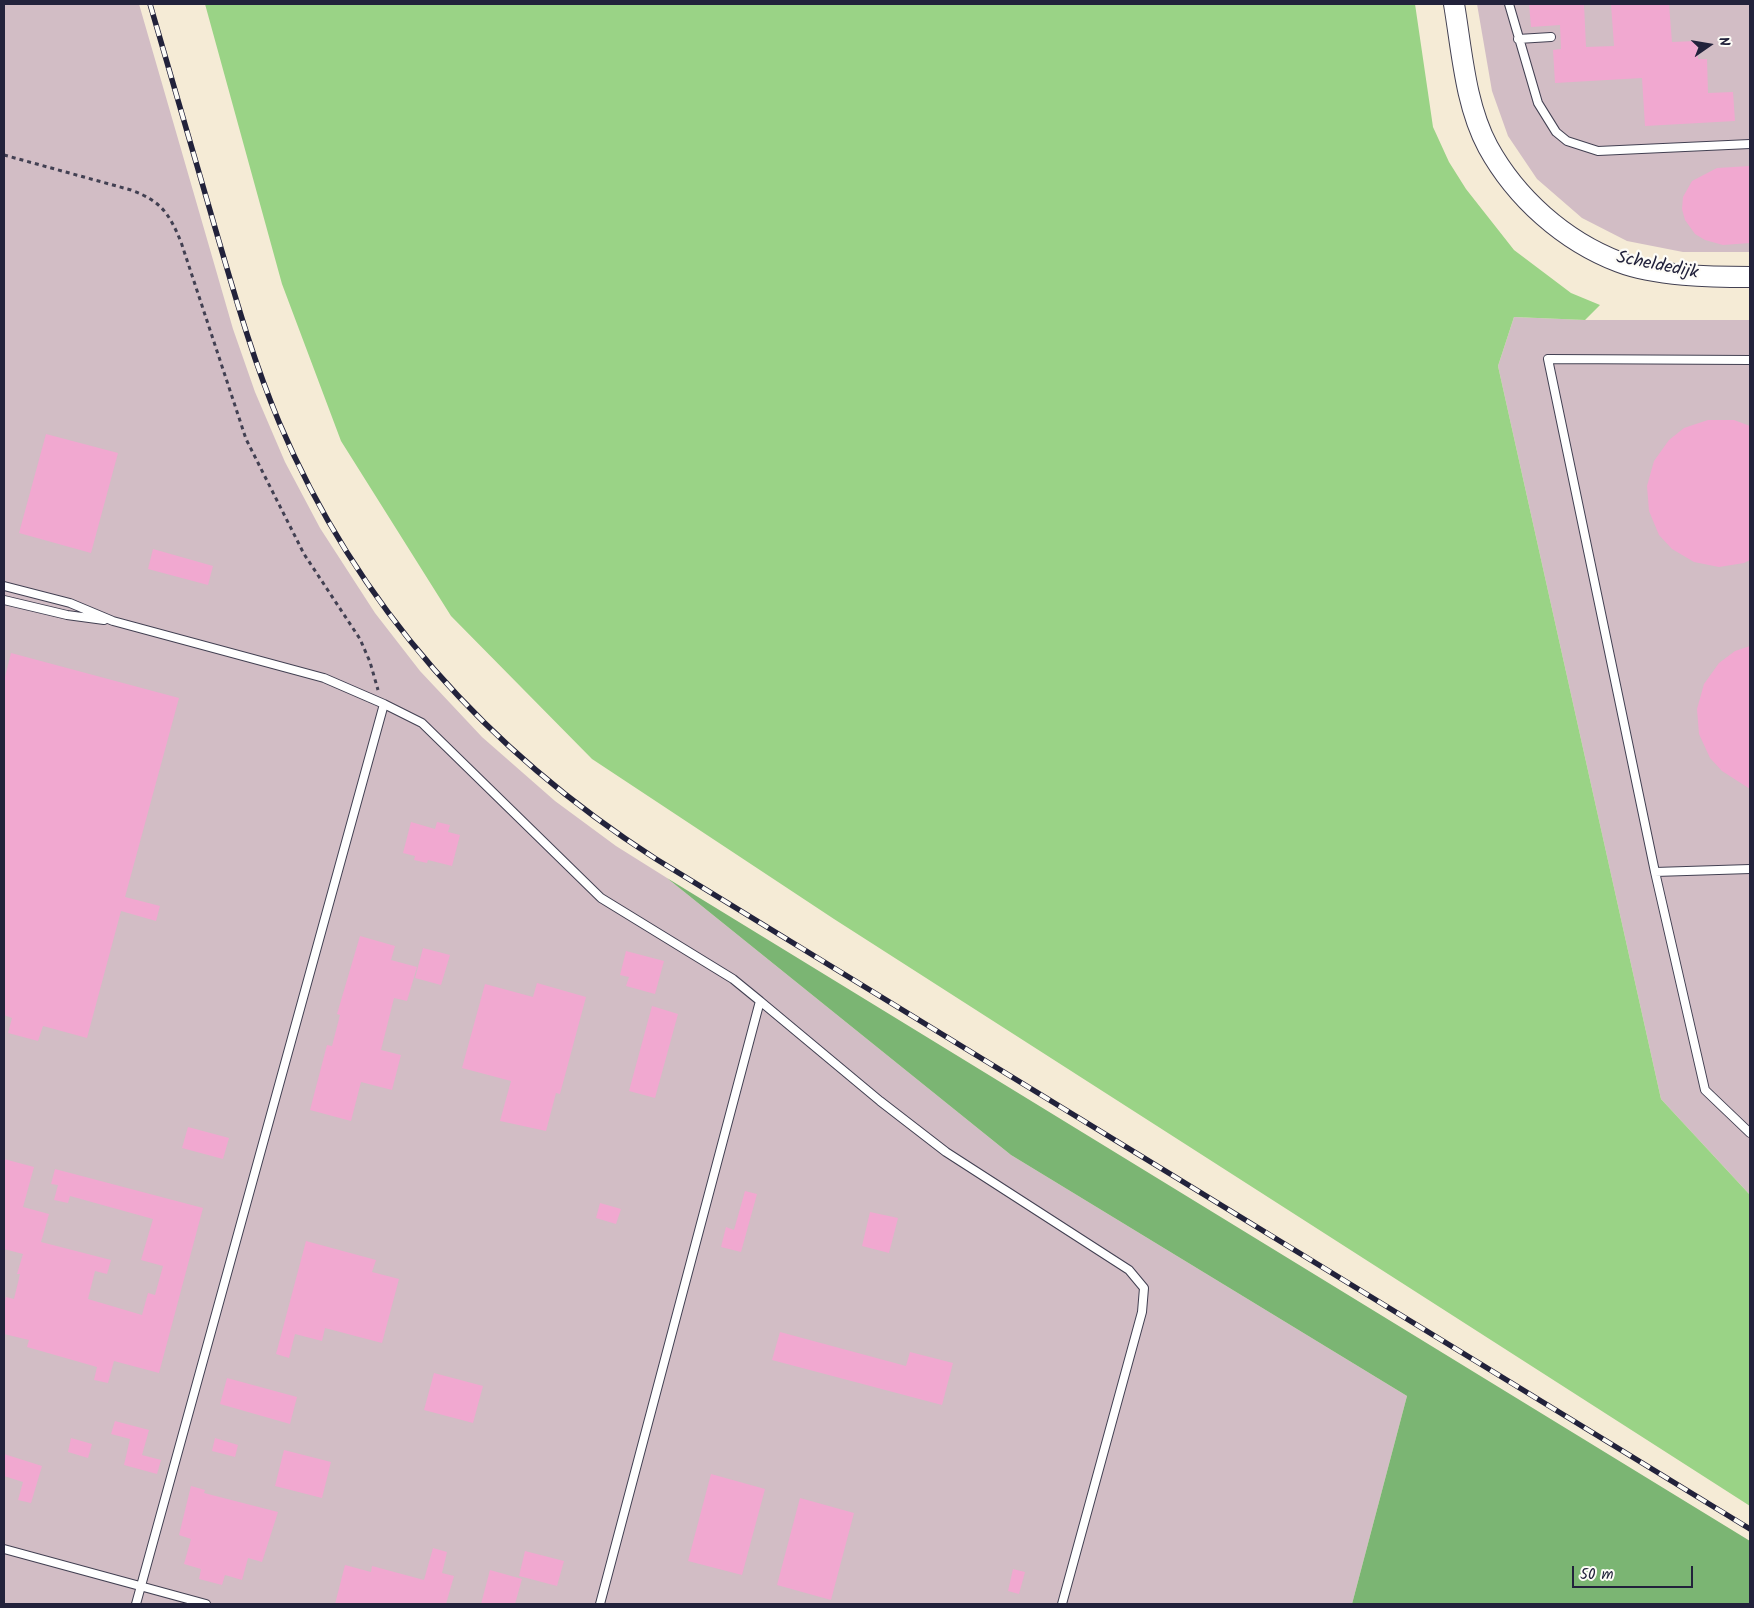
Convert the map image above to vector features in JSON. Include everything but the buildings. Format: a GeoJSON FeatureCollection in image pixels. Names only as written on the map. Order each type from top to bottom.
{"type":"FeatureCollection","features":[{"type":"Feature","properties":{"kind":"street","name":"Scheldedijk"},"geometry":{"type":"LineString","coordinates":[[1454,4],[1470,97],[1488,146],[1520,194],[1569,237],[1620,263],[1661,271],[1713,277],[1750,277]]}},
{"type":"Feature","properties":{"kind":"lane"},"geometry":{"type":"LineString","coordinates":[[1509,4],[1533,87],[1546,116],[1556,132],[1575,144],[1598,152],[1750,144]]}},
{"type":"Feature","properties":{"kind":"lane"},"geometry":{"type":"LineString","coordinates":[[1518,39],[1552,36]]}},
{"type":"Feature","properties":{"kind":"lane"},"geometry":{"type":"LineString","coordinates":[[1750,360],[1548,360],[1655,872],[1706,1090],[1750,1133]]}},
{"type":"Feature","properties":{"kind":"lane"},"geometry":{"type":"LineString","coordinates":[[4,586],[70,603],[113,621],[324,678],[422,723],[601,898],[733,979],[880,1101],[946,1152],[1129,1270],[1144,1288],[1142,1312],[1062,1604]]}},
{"type":"Feature","properties":{"kind":"lane"},"geometry":{"type":"LineString","coordinates":[[4,600],[67,615],[113,621]]}},
{"type":"Feature","properties":{"kind":"lane"},"geometry":{"type":"LineString","coordinates":[[136,1604],[384,704]]}},
{"type":"Feature","properties":{"kind":"lane"},"geometry":{"type":"LineString","coordinates":[[1655,872],[1750,869]]}},
{"type":"Feature","properties":{"kind":"lane"},"geometry":{"type":"LineString","coordinates":[[600,1604],[760,1001]]}},
{"type":"Feature","properties":{"kind":"lane"},"geometry":{"type":"LineString","coordinates":[[4,1549],[206,1604]]}},
{"type":"Feature","properties":{"kind":"path"},"geometry":{"type":"LineString","coordinates":[[4,155],[131,190],[150,197],[164,209],[181,242],[246,439],[304,554],[360,639],[384,704]]}},
{"type":"Feature","properties":{"kind":"shaded area"},"geometry":{"type":"Polygon","coordinates":[[[4,4],[139,4],[233,329],[255,392],[285,462],[320,528],[375,613],[420,671],[482,737],[555,801],[616,846],[667,878],[1011,1155],[1407,1396],[1352,1604],[4,1604],[4,4]]]}},
{"type":"Feature","properties":{"kind":"shaded area"},"geometry":{"type":"Polygon","coordinates":[[[1477,4],[1750,4],[1750,252],[1683,252],[1627,241],[1582,218],[1537,179],[1508,136],[1492,91],[1477,4]]]}},
{"type":"Feature","properties":{"kind":"shaded area"},"geometry":{"type":"Polygon","coordinates":[[[1514,317],[1585,320],[1750,320],[1750,1195],[1661,1099],[1498,366],[1514,317]]]}},
{"type":"Feature","properties":{"kind":"green space"},"geometry":{"type":"Polygon","coordinates":[[[205,4],[1415,4],[1433,127],[1449,162],[1466,189],[1514,250],[1571,293],[1600,305],[1585,320],[1514,317],[1498,366],[1661,1099],[1750,1195],[1750,1506],[834,919],[592,759],[451,616],[341,441],[282,284],[205,4]]]}},
{"type":"Feature","properties":{"kind":"green space"},"geometry":{"type":"Polygon","coordinates":[[[667,878],[1750,1541],[1750,1604],[1352,1604],[1407,1396],[1011,1155],[667,878]]]}},
{"type":"Feature","properties":{"kind":"railway"},"geometry":{"type":"LineString","coordinates":[[150,4],[237,304],[279,422],[311,489],[347,553],[389,613],[434,669],[484,722],[538,771],[595,817],[656,859],[1750,1529]]}}]}
